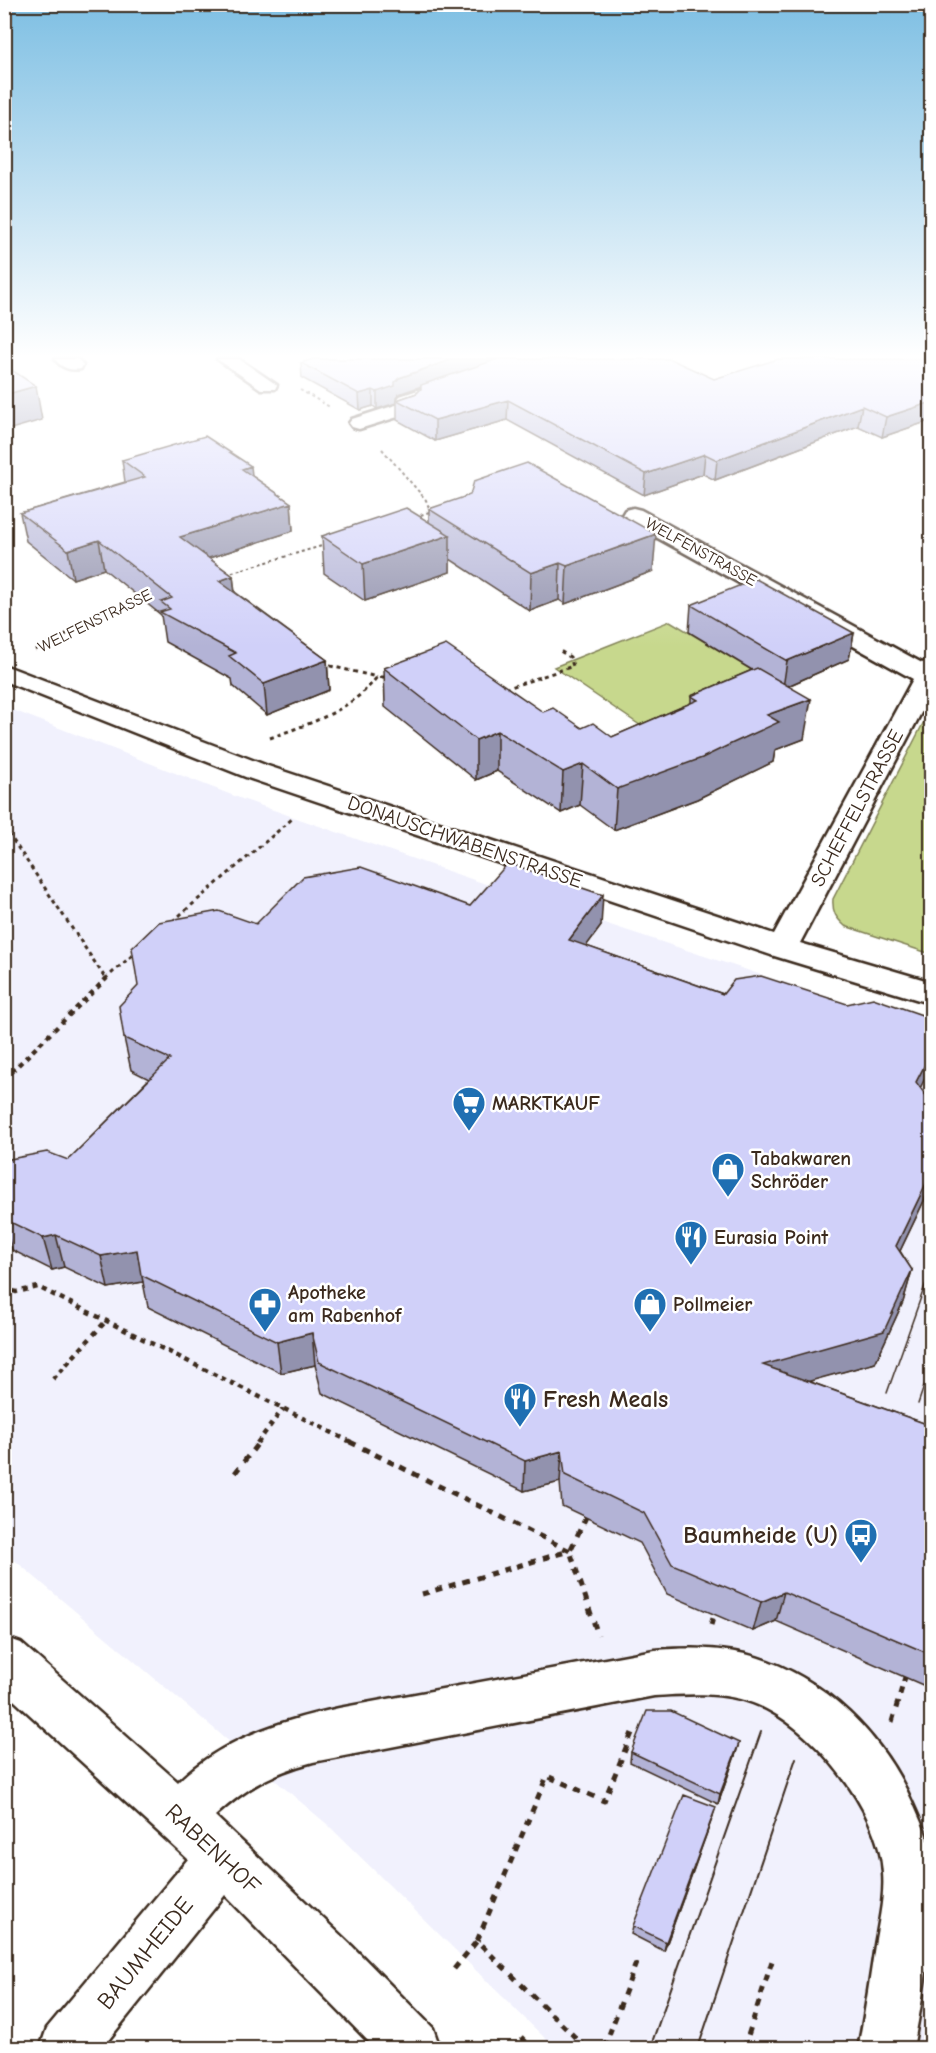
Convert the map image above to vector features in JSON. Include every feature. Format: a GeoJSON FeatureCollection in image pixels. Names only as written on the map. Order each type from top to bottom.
{"type":"FeatureCollection","features":[{"type":"Feature","properties":{"kind":"street","name":"WELFENSTRASSE"},"geometry":{"type":"LineString","coordinates":[[633,515],[929,671]]}},
{"type":"Feature","properties":{"kind":"street","name":"DONAUSCHWABENSTRASSE"},"geometry":{"type":"LineString","coordinates":[[15,663],[222,758],[782,948],[932,993]]}},
{"type":"Feature","properties":{"kind":"street","name":"SCHEFFELSTRASSE"},"geometry":{"type":"LineString","coordinates":[[782,948],[929,671]]}},
{"type":"Feature","properties":{"kind":"street"},"geometry":{"type":"LineString","coordinates":[[298,814],[320,793]]}},
{"type":"Feature","properties":{"kind":"street","name":"RABENHOF"},"geometry":{"type":"LineString","coordinates":[[4,1659],[223,1857],[333,1965],[413,2049]]}},
{"type":"Feature","properties":{"kind":"street"},"geometry":{"type":"LineString","coordinates":[[179,1817],[221,1776],[259,1754],[298,1741],[613,1679],[693,1670],[733,1675],[773,1687],[815,1712],[845,1743],[875,1781],[897,1825],[908,1865],[907,1912],[886,2049]]}},
{"type":"Feature","properties":{"kind":"street","name":"BAUMHEIDE"},"geometry":{"type":"LineString","coordinates":[[67,2049],[223,1857]]}},
{"type":"Feature","properties":{"kind":"path"},"geometry":{"type":"LineString","coordinates":[[387,455],[426,500],[429,512]]}},
{"type":"Feature","properties":{"kind":"path"},"geometry":{"type":"LineString","coordinates":[[407,519],[429,512],[439,514]]}},
{"type":"Feature","properties":{"kind":"path"},"geometry":{"type":"LineString","coordinates":[[224,575],[332,543]]}},
{"type":"Feature","properties":{"kind":"path","name":"WELFENSTRASSE"},"geometry":{"type":"LineString","coordinates":[[15,663],[143,595]]}},
{"type":"Feature","properties":{"kind":"path"},"geometry":{"type":"LineString","coordinates":[[501,690],[573,666],[570,657],[560,651]]}},
{"type":"Feature","properties":{"kind":"path"},"geometry":{"type":"LineString","coordinates":[[314,663],[377,677],[398,676]]}},
{"type":"Feature","properties":{"kind":"path"},"geometry":{"type":"LineString","coordinates":[[222,758],[333,713],[368,690],[377,677]]}},
{"type":"Feature","properties":{"kind":"path"},"geometry":{"type":"LineString","coordinates":[[4,752],[4,759]]}},
{"type":"Feature","properties":{"kind":"path"},"geometry":{"type":"LineString","coordinates":[[167,926],[298,814]]}},
{"type":"Feature","properties":{"kind":"path"},"geometry":{"type":"LineString","coordinates":[[4,827],[106,979]]}},
{"type":"Feature","properties":{"kind":"path"},"geometry":{"type":"LineString","coordinates":[[4,1079],[106,979],[141,949]]}},
{"type":"Feature","properties":{"kind":"path"},"geometry":{"type":"LineString","coordinates":[[4,1287],[16,1292],[38,1287],[570,1551]]}},
{"type":"Feature","properties":{"kind":"path"},"geometry":{"type":"LineString","coordinates":[[53,1379],[106,1321]]}},
{"type":"Feature","properties":{"kind":"path"},"geometry":{"type":"LineString","coordinates":[[235,1473],[284,1409]]}},
{"type":"Feature","properties":{"kind":"path"},"geometry":{"type":"LineString","coordinates":[[586,1517],[570,1551],[632,1733],[639,1737]]}},
{"type":"Feature","properties":{"kind":"path"},"geometry":{"type":"LineString","coordinates":[[422,1594],[570,1551]]}},
{"type":"Feature","properties":{"kind":"path"},"geometry":{"type":"LineString","coordinates":[[454,1969],[477,1941],[547,1776],[604,1801],[632,1733]]}},
{"type":"Feature","properties":{"kind":"path"},"geometry":{"type":"LineString","coordinates":[[477,1941],[586,2049]]}},
{"type":"Feature","properties":{"kind":"path"},"geometry":{"type":"LineString","coordinates":[[604,2049],[638,1958]]}},
{"type":"Feature","properties":{"kind":"path"},"geometry":{"type":"LineString","coordinates":[[759,2049],[745,2045],[772,1958]]}},
{"type":"Feature","properties":{"kind":"path"},"geometry":{"type":"LineString","coordinates":[[521,2037],[532,2049]]}},
{"type":"Feature","properties":{"kind":"shaded area"},"geometry":{"type":"Polygon","coordinates":[[[5,707],[242,799],[465,877],[931,1031],[931,2048],[555,2048],[328,1825],[5,1552],[5,707]]]}},
{"type":"Feature","properties":{"kind":"green space"},"geometry":{"type":"Polygon","coordinates":[[[670,621],[775,684],[656,736],[554,667],[670,621]]]}},
{"type":"Feature","properties":{"kind":"green space"},"geometry":{"type":"Polygon","coordinates":[[[931,708],[932,954],[845,926],[833,908],[833,899],[931,708]]]}},
{"type":"Feature","properties":{"kind":"building"},"geometry":{"type":"Polygon","coordinates":[[[140,455],[234,455],[251,466],[242,469],[291,503],[180,537],[233,576],[219,581],[327,660],[264,684],[229,656],[236,653],[160,612],[170,609],[161,602],[172,598],[99,540],[68,550],[20,513],[145,477],[122,460],[140,455]]]}},
{"type":"Feature","properties":{"kind":"building"},"geometry":{"type":"Polygon","coordinates":[[[610,455],[703,455],[646,474],[610,455]]]}},
{"type":"Feature","properties":{"kind":"building"},"geometry":{"type":"Polygon","coordinates":[[[707,455],[731,455],[717,460],[707,455]]]}},
{"type":"Feature","properties":{"kind":"building"},"geometry":{"type":"Polygon","coordinates":[[[527,463],[656,534],[567,566],[560,563],[531,573],[429,509],[470,495],[474,481],[527,463]]]}},
{"type":"Feature","properties":{"kind":"building"},"geometry":{"type":"Polygon","coordinates":[[[406,508],[450,535],[363,564],[322,536],[406,508]]]}},
{"type":"Feature","properties":{"kind":"building"},"geometry":{"type":"Polygon","coordinates":[[[756,579],[854,633],[787,661],[691,605],[756,579]]]}},
{"type":"Feature","properties":{"kind":"building"},"geometry":{"type":"Polygon","coordinates":[[[446,645],[543,712],[553,708],[582,728],[593,723],[612,737],[698,700],[691,696],[757,668],[811,699],[767,715],[779,722],[702,758],[617,789],[583,764],[563,772],[497,731],[476,740],[384,668],[446,645]]]}},
{"type":"Feature","properties":{"kind":"building"},"geometry":{"type":"Polygon","coordinates":[[[508,863],[603,895],[569,940],[723,994],[734,980],[761,976],[847,1004],[873,998],[922,1015],[932,1026],[932,1051],[916,1082],[932,1104],[932,1171],[896,1246],[912,1270],[884,1331],[763,1365],[932,1426],[932,1655],[784,1592],[761,1602],[672,1564],[644,1513],[565,1475],[562,1451],[525,1461],[319,1362],[312,1333],[277,1342],[141,1275],[137,1250],[101,1256],[56,1235],[43,1238],[4,1219],[4,1164],[10,1159],[47,1152],[68,1160],[170,1059],[124,1038],[119,1006],[138,986],[132,948],[159,922],[219,911],[256,924],[303,877],[361,867],[470,906],[508,863]]]}},
{"type":"Feature","properties":{"kind":"building"},"geometry":{"type":"Polygon","coordinates":[[[647,1711],[671,1711],[739,1743],[720,1794],[631,1752],[647,1711]]]}},
{"type":"Feature","properties":{"kind":"building"},"geometry":{"type":"Polygon","coordinates":[[[684,1795],[716,1807],[666,1942],[633,1926],[684,1795]]]}},
{"type":"Feature","properties":{"kind":"tram line"},"geometry":{"type":"LineString","coordinates":[[887,1393],[932,1266]]}},
{"type":"Feature","properties":{"kind":"tram line"},"geometry":{"type":"LineString","coordinates":[[918,1404],[932,1363]]}},
{"type":"Feature","properties":{"kind":"tram line"},"geometry":{"type":"LineString","coordinates":[[650,2048],[761,1732]]}},
{"type":"Feature","properties":{"kind":"tram line"},"geometry":{"type":"LineString","coordinates":[[698,2048],[796,1758]]}},
{"type":"Feature","properties":{"kind":"place","name":"MARKTKAUF"},"geometry":{"type":"Point","coordinates":[469,1132]}},
{"type":"Feature","properties":{"kind":"place","name":"Tabakwaren Schröder"},"geometry":{"type":"Point","coordinates":[728,1198]}},
{"type":"Feature","properties":{"kind":"place","name":"Eurasia Point"},"geometry":{"type":"Point","coordinates":[691,1266]}},
{"type":"Feature","properties":{"kind":"place","name":"Apotheke am Rabenhof"},"geometry":{"type":"Point","coordinates":[265,1333]}},
{"type":"Feature","properties":{"kind":"place","name":"Pollmeier"},"geometry":{"type":"Point","coordinates":[650,1333]}},
{"type":"Feature","properties":{"kind":"place","name":"Fresh Meals"},"geometry":{"type":"Point","coordinates":[520,1428]}},
{"type":"Feature","properties":{"kind":"place","name":"Baumheide (U)"},"geometry":{"type":"Point","coordinates":[861,1564]}}]}
